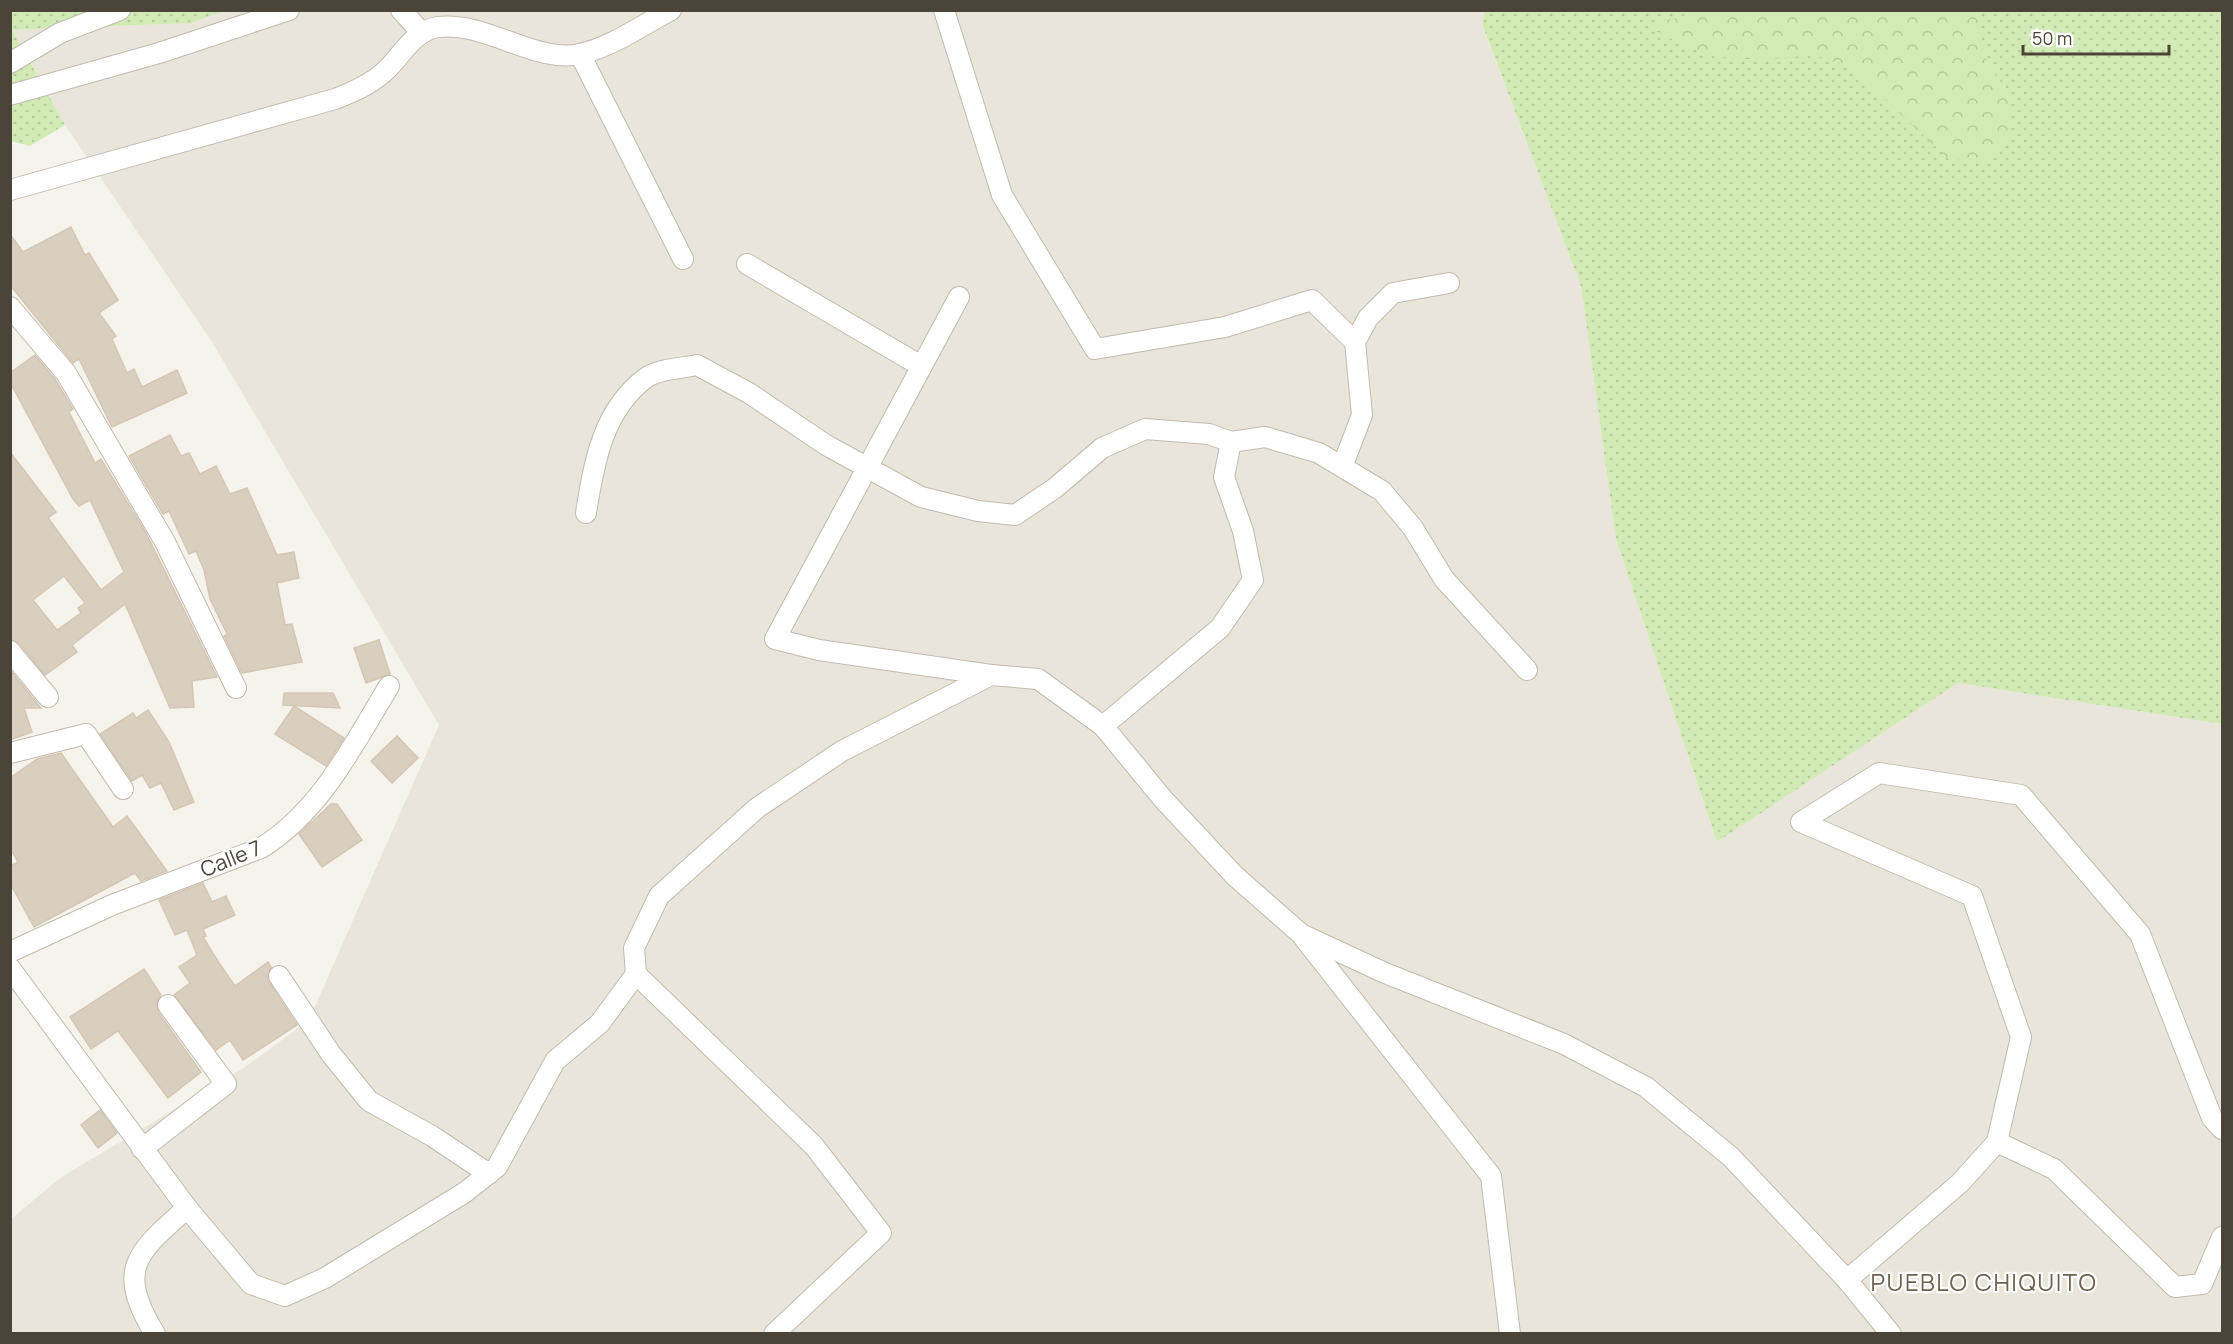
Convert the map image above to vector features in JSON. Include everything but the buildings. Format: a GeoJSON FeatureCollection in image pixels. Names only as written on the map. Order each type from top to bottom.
{"type":"FeatureCollection","features":[{"type":"Feature","properties":{"kind":"street"},"geometry":{"type":"LineString","coordinates":[[10,63],[60,33],[120,10]]}},
{"type":"Feature","properties":{"kind":"street"},"geometry":{"type":"LineString","coordinates":[[10,95],[159,53],[289,10]]}},
{"type":"Feature","properties":{"kind":"street"},"geometry":{"type":"LineString","coordinates":[[400,10],[422,33]]}},
{"type":"Feature","properties":{"kind":"street"},"geometry":{"type":"LineString","coordinates":[[10,190],[335,99],[367,86],[422,33],[436,27],[460,27],[556,54],[579,54],[637,18],[671,10]]}},
{"type":"Feature","properties":{"kind":"street"},"geometry":{"type":"LineString","coordinates":[[944,10],[1002,195],[1095,349],[1225,327],[1312,300],[1355,342]]}},
{"type":"Feature","properties":{"kind":"street"},"geometry":{"type":"LineString","coordinates":[[579,54],[683,259]]}},
{"type":"Feature","properties":{"kind":"street"},"geometry":{"type":"LineString","coordinates":[[747,264],[921,366]]}},
{"type":"Feature","properties":{"kind":"street"},"geometry":{"type":"LineString","coordinates":[[1342,467],[1362,415],[1355,342],[1368,318],[1393,294],[1449,283]]}},
{"type":"Feature","properties":{"kind":"street"},"geometry":{"type":"LineString","coordinates":[[959,297],[865,467],[775,639],[819,650],[991,675],[1038,679],[1103,726],[1163,799],[1236,876],[1301,934],[1491,1176],[1510,1334]]}},
{"type":"Feature","properties":{"kind":"street"},"geometry":{"type":"LineString","coordinates":[[10,307],[66,373],[165,542],[236,688]]}},
{"type":"Feature","properties":{"kind":"street"},"geometry":{"type":"LineString","coordinates":[[586,513],[593,466],[611,415],[649,376],[697,365],[749,393],[826,445],[921,497],[978,511],[1016,515],[1055,488],[1102,448],[1145,429],[1209,434],[1231,442],[1265,437],[1319,453],[1382,491],[1413,528],[1444,579],[1527,670]]}},
{"type":"Feature","properties":{"kind":"street"},"geometry":{"type":"LineString","coordinates":[[1103,726],[1220,628],[1253,580],[1243,531],[1224,477],[1231,442]]}},
{"type":"Feature","properties":{"kind":"street"},"geometry":{"type":"LineString","coordinates":[[10,651],[48,697]]}},
{"type":"Feature","properties":{"kind":"street"},"geometry":{"type":"LineString","coordinates":[[10,968],[187,1208],[251,1284],[285,1296],[326,1278],[464,1193],[497,1167],[555,1061],[600,1023],[636,974],[634,948],[659,896],[757,808],[842,751],[991,675]]}},
{"type":"Feature","properties":{"kind":"street","name":"Calle 7"},"geometry":{"type":"LineString","coordinates":[[10,952],[112,905],[261,848],[278,838],[299,817],[339,768],[389,686]]}},
{"type":"Feature","properties":{"kind":"street"},"geometry":{"type":"LineString","coordinates":[[10,753],[86,734],[123,789]]}},
{"type":"Feature","properties":{"kind":"street"},"geometry":{"type":"LineString","coordinates":[[1847,1280],[1960,1183],[1997,1142],[2021,1037],[1972,896],[1801,822],[1879,773],[2021,795],[2140,934],[2212,1118],[2223,1129]]}},
{"type":"Feature","properties":{"kind":"street"},"geometry":{"type":"LineString","coordinates":[[1301,934],[1385,973],[1564,1044],[1646,1087],[1731,1157],[1847,1280],[1891,1334]]}},
{"type":"Feature","properties":{"kind":"street"},"geometry":{"type":"LineString","coordinates":[[636,974],[814,1146],[881,1233],[774,1334]]}},
{"type":"Feature","properties":{"kind":"street"},"geometry":{"type":"LineString","coordinates":[[279,976],[331,1054],[369,1101],[432,1136],[489,1174]]}},
{"type":"Feature","properties":{"kind":"street"},"geometry":{"type":"LineString","coordinates":[[142,1149],[226,1084],[168,1005]]}},
{"type":"Feature","properties":{"kind":"street"},"geometry":{"type":"LineString","coordinates":[[1997,1142],[2054,1169],[2175,1287],[2202,1284],[2223,1237]]}},
{"type":"Feature","properties":{"kind":"street"},"geometry":{"type":"LineString","coordinates":[[155,1334],[137,1298],[133,1272],[140,1255],[187,1208]]}},
{"type":"Feature","properties":{"kind":"shaded area"},"geometry":{"type":"Polygon","coordinates":[[[224,10],[1485,11],[1482,25],[1581,286],[1616,539],[1717,842],[1958,683],[2222,724],[2222,1333],[11,1334],[11,1219],[60,1178],[245,1067],[309,1020],[439,725],[212,342],[65,125],[12,30],[191,23],[224,10]]]}},
{"type":"Feature","properties":{"kind":"green space"},"geometry":{"type":"Polygon","coordinates":[[[1485,10],[2222,11],[2222,724],[1958,683],[1717,842],[1616,539],[1581,286],[1482,24],[1485,10]]]}},
{"type":"Feature","properties":{"kind":"green space"},"geometry":{"type":"Polygon","coordinates":[[[10,11],[224,11],[191,23],[12,30],[65,125],[30,146],[11,141],[10,11]]]}},
{"type":"Feature","properties":{"kind":"green space"},"geometry":{"type":"Polygon","coordinates":[[[1692,11],[1977,11],[1987,64],[2011,95],[2011,134],[1989,164],[1947,158],[1852,68],[1814,55],[1772,59],[1732,59],[1690,49],[1643,24],[1682,17],[1692,11]]]}},
{"type":"Feature","properties":{"kind":"district","name":"PUEBLO CHIQUITO"},"geometry":{"type":"Point","coordinates":[1984,1283]}}]}
